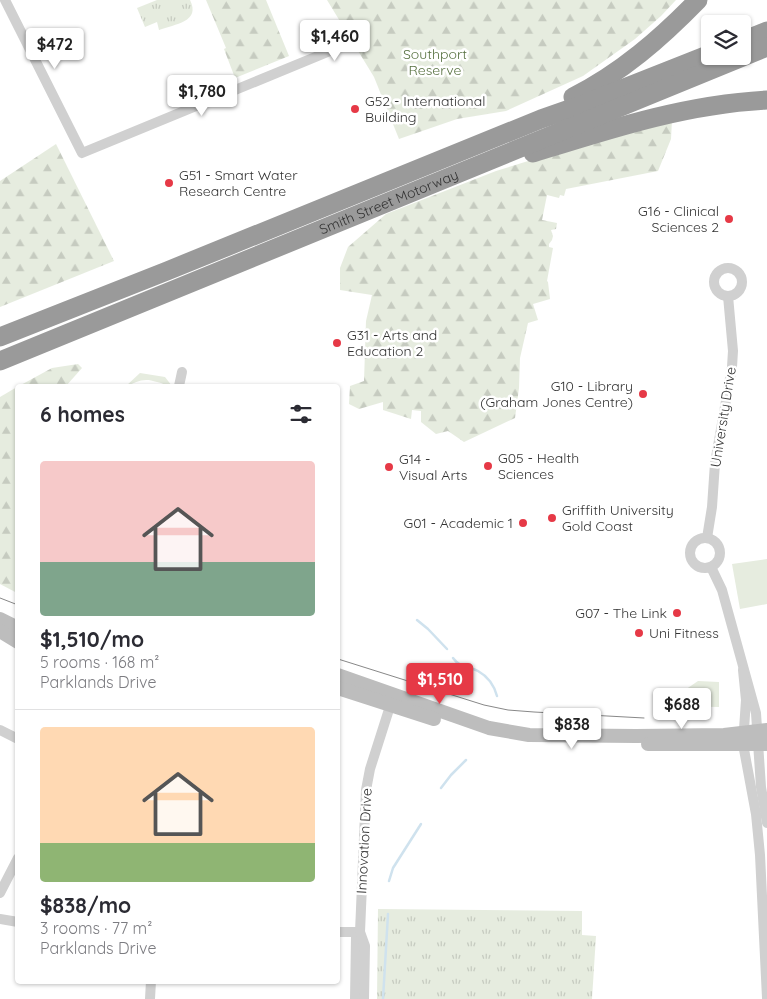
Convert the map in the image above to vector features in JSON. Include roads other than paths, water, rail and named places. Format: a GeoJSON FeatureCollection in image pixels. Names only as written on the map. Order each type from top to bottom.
{"type":"FeatureCollection","features":[{"type":"Feature","properties":{"kind":"highway"},"geometry":{"type":"LineString","coordinates":[[541,119],[556,107],[607,78],[643,52],[698,0]]}},
{"type":"Feature","properties":{"kind":"highway"},"geometry":{"type":"LineString","coordinates":[[751,37],[767,31]]}},
{"type":"Feature","properties":{"kind":"highway","name":"Smith Street Motorway"},"geometry":{"type":"LineString","coordinates":[[4,359],[474,167],[538,139],[767,47]]}},
{"type":"Feature","properties":{"kind":"highway","name":"Smith Street Motorway"},"geometry":{"type":"LineString","coordinates":[[0,337],[541,119],[701,58]]}},
{"type":"Feature","properties":{"kind":"highway"},"geometry":{"type":"LineString","coordinates":[[474,167],[516,159],[672,113],[709,105],[767,100]]}},
{"type":"Feature","properties":{"kind":"street"},"geometry":{"type":"LineString","coordinates":[[5,0],[82,153],[347,44]]}},
{"type":"Feature","properties":{"kind":"street","name":"University Drive"},"geometry":{"type":"LineString","coordinates":[[706,538],[712,507],[715,464],[732,367],[733,351],[728,296]]}},
{"type":"Feature","properties":{"kind":"street"},"geometry":{"type":"LineString","coordinates":[[180,384],[182,372]]}},
{"type":"Feature","properties":{"kind":"street"},"geometry":{"type":"LineString","coordinates":[[706,538],[716,542],[720,551],[718,561],[711,568],[706,569],[697,566],[690,553],[693,544],[706,538]]}},
{"type":"Feature","properties":{"kind":"street"},"geometry":{"type":"LineString","coordinates":[[711,568],[722,590],[743,670],[746,700],[756,738],[767,823]]}},
{"type":"Feature","properties":{"kind":"street"},"geometry":{"type":"LineString","coordinates":[[0,619],[15,626]]}},
{"type":"Feature","properties":{"kind":"street"},"geometry":{"type":"LineString","coordinates":[[0,631],[15,640]]}},
{"type":"Feature","properties":{"kind":"street"},"geometry":{"type":"LineString","coordinates":[[340,676],[392,700],[480,733],[524,743],[756,738]]}},
{"type":"Feature","properties":{"kind":"street"},"geometry":{"type":"LineString","coordinates":[[340,688],[392,700]]}},
{"type":"Feature","properties":{"kind":"street","name":"Innovation Drive"},"geometry":{"type":"LineString","coordinates":[[364,999],[365,946],[360,932],[366,790],[370,769],[392,700]]}},
{"type":"Feature","properties":{"kind":"street"},"geometry":{"type":"LineString","coordinates":[[0,730],[15,738]]}},
{"type":"Feature","properties":{"kind":"street"},"geometry":{"type":"LineString","coordinates":[[756,738],[756,814],[765,912],[767,998]]}},
{"type":"Feature","properties":{"kind":"street"},"geometry":{"type":"LineString","coordinates":[[0,893],[15,864]]}},
{"type":"Feature","properties":{"kind":"street"},"geometry":{"type":"LineString","coordinates":[[0,918],[15,921]]}},
{"type":"Feature","properties":{"kind":"street"},"geometry":{"type":"LineString","coordinates":[[340,932],[360,932]]}},
{"type":"Feature","properties":{"kind":"street","name":"Innovation Drive"},"geometry":{"type":"LineString","coordinates":[[355,999],[356,937],[360,932]]}},
{"type":"Feature","properties":{"kind":"street"},"geometry":{"type":"LineString","coordinates":[[150,999],[151,984]]}},
{"type":"Feature","properties":{"kind":"waterway"},"geometry":{"type":"LineString","coordinates":[[417,620],[447,649]]}},
{"type":"Feature","properties":{"kind":"waterway"},"geometry":{"type":"LineString","coordinates":[[453,658],[459,664],[475,669],[484,675],[490,681],[497,696]]}},
{"type":"Feature","properties":{"kind":"waterway"},"geometry":{"type":"LineString","coordinates":[[441,788],[466,760]]}},
{"type":"Feature","properties":{"kind":"waterway"},"geometry":{"type":"LineString","coordinates":[[389,881],[393,868],[421,824]]}},
{"type":"Feature","properties":{"kind":"waterway"},"geometry":{"type":"LineString","coordinates":[[383,999],[388,914]]}},
{"type":"Feature","properties":{"kind":"tram line"},"geometry":{"type":"LineString","coordinates":[[0,598],[15,604]]}},
{"type":"Feature","properties":{"kind":"tram line"},"geometry":{"type":"LineString","coordinates":[[340,660],[484,705],[508,710],[644,718]]}},
{"type":"Feature","properties":{"kind":"place","name":"G52 - International Building"},"geometry":{"type":"Point","coordinates":[355,109]}},
{"type":"Feature","properties":{"kind":"place","name":"G51 - Smart Water Research Centre"},"geometry":{"type":"Point","coordinates":[169,183]}},
{"type":"Feature","properties":{"kind":"place","name":"G16 - Clinical Sciences 2"},"geometry":{"type":"Point","coordinates":[729,219]}},
{"type":"Feature","properties":{"kind":"place","name":"G31 - Arts and Education 2"},"geometry":{"type":"Point","coordinates":[337,343]}},
{"type":"Feature","properties":{"kind":"place","name":"G10 - Library (Graham Jones Centre)"},"geometry":{"type":"Point","coordinates":[643,394]}},
{"type":"Feature","properties":{"kind":"place","name":"G05 - Health Sciences"},"geometry":{"type":"Point","coordinates":[488,466]}},
{"type":"Feature","properties":{"kind":"place","name":"G14 - Visual Arts"},"geometry":{"type":"Point","coordinates":[389,467]}},
{"type":"Feature","properties":{"kind":"place","name":"Griffith University Gold Coast"},"geometry":{"type":"Point","coordinates":[552,518]}},
{"type":"Feature","properties":{"kind":"place","name":"G01 - Academic 1"},"geometry":{"type":"Point","coordinates":[523,523]}},
{"type":"Feature","properties":{"kind":"place","name":"G07 - The Link"},"geometry":{"type":"Point","coordinates":[677,613]}},
{"type":"Feature","properties":{"kind":"place","name":"Uni Fitness"},"geometry":{"type":"Point","coordinates":[639,633]}},
{"type":"Feature","properties":{"kind":"park label","name":"Southport Reserve"},"geometry":{"type":"Point","coordinates":[435,62]}}]}
